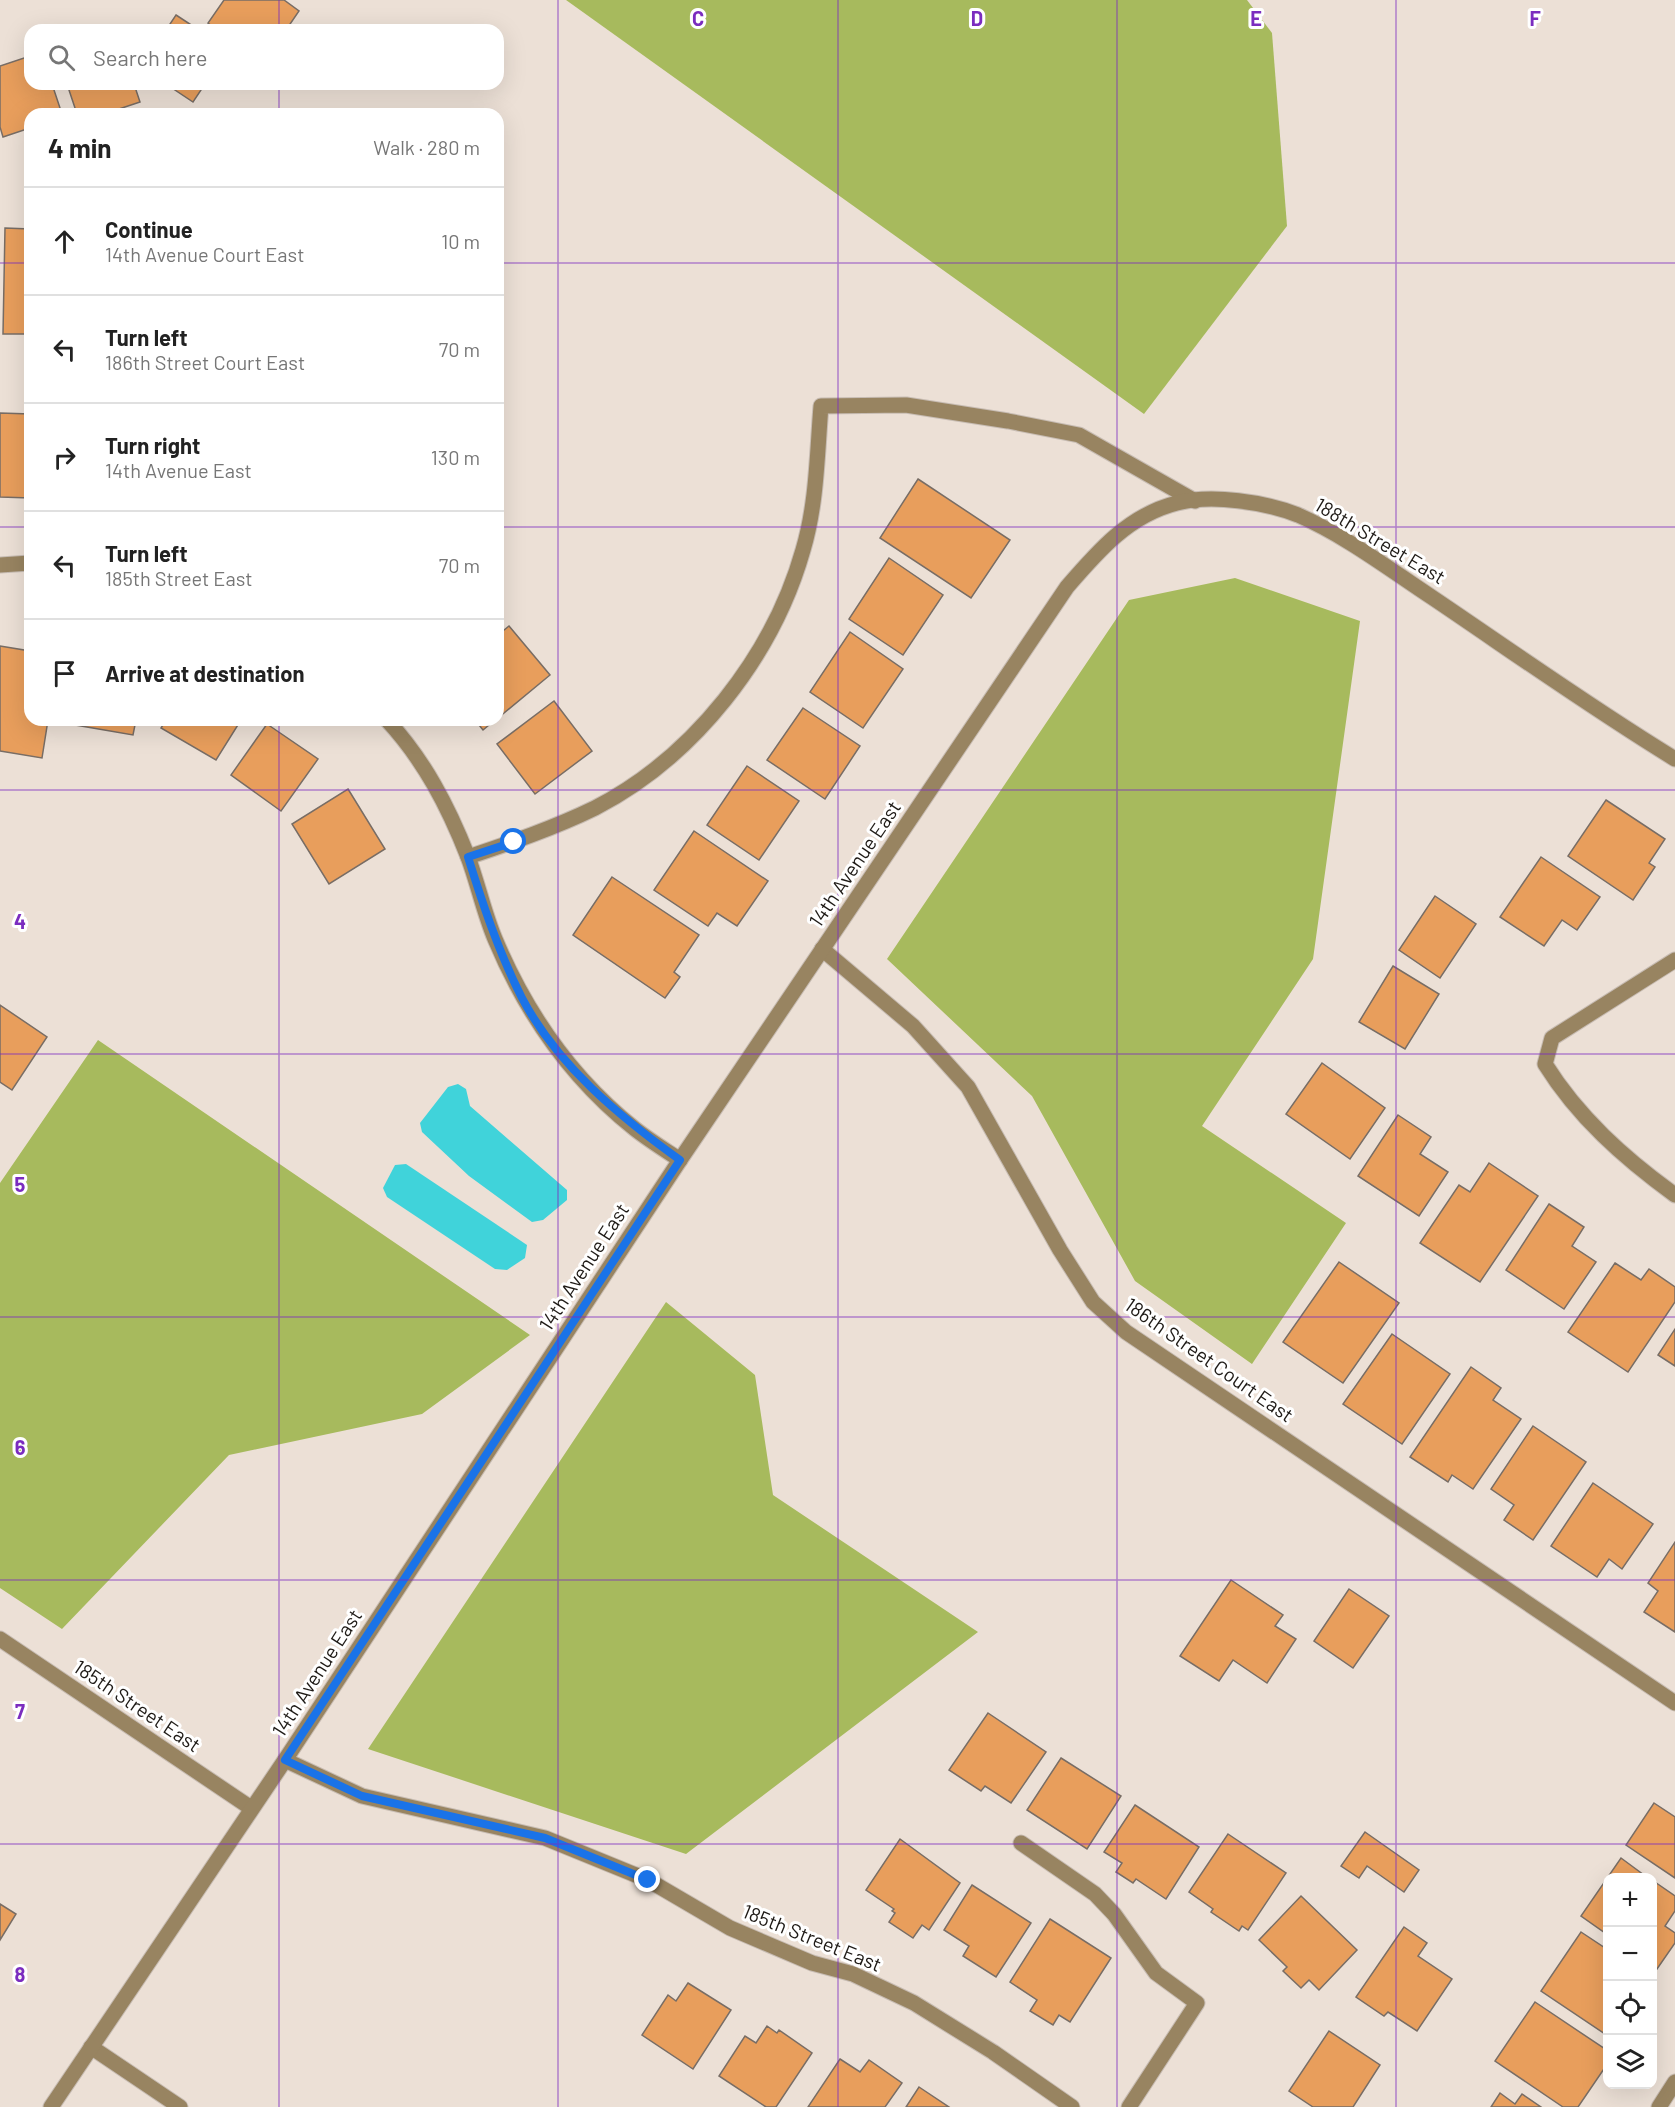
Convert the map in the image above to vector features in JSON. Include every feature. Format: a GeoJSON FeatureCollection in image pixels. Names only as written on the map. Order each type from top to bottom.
{"type":"FeatureCollection","features":[{"type":"Feature","properties":{"kind":"street","name":"188th Street East"},"geometry":{"type":"LineString","coordinates":[[468,857],[514,842],[595,808],[670,757],[732,692],[781,613],[803,550],[814,498],[820,406],[906,405],[1079,435],[1196,501],[1263,504],[1296,515],[1325,528],[1675,759]]}},
{"type":"Feature","properties":{"kind":"street","name":"14th Avenue East"},"geometry":{"type":"LineString","coordinates":[[51,2107],[285,1760],[680,1160],[1067,587],[1100,548],[1124,528],[1143,516],[1178,502],[1196,501]]}},
{"type":"Feature","properties":{"kind":"street"},"geometry":{"type":"LineString","coordinates":[[0,565],[24,563]]}},
{"type":"Feature","properties":{"kind":"street"},"geometry":{"type":"LineString","coordinates":[[392,726],[422,764],[441,795],[468,857],[494,938],[523,999],[543,1030],[575,1070],[634,1128],[680,1160]]}},
{"type":"Feature","properties":{"kind":"street","name":"186th Street Court East"},"geometry":{"type":"LineString","coordinates":[[822,949],[913,1026],[968,1087],[1060,1250],[1093,1302],[1126,1332],[1675,1703]]}},
{"type":"Feature","properties":{"kind":"street"},"geometry":{"type":"LineString","coordinates":[[1675,960],[1552,1038],[1545,1064],[1565,1096],[1612,1145],[1675,1195]]}},
{"type":"Feature","properties":{"kind":"street","name":"185th Street East"},"geometry":{"type":"LineString","coordinates":[[0,1640],[251,1808]]}},
{"type":"Feature","properties":{"kind":"street","name":"185th Street East"},"geometry":{"type":"LineString","coordinates":[[285,1760],[362,1796],[545,1838],[648,1880],[730,1928],[812,1963],[853,1974],[914,2003],[1072,2107]]}},
{"type":"Feature","properties":{"kind":"street"},"geometry":{"type":"LineString","coordinates":[[1021,1843],[1095,1894],[1114,1914],[1156,1974],[1197,2003],[1129,2107]]}},
{"type":"Feature","properties":{"kind":"street"},"geometry":{"type":"LineString","coordinates":[[91,2047],[180,2107]]}},
{"type":"Feature","properties":{"kind":"street"},"geometry":{"type":"LineString","coordinates":[[1659,2107],[1675,2082]]}},
{"type":"Feature","properties":{"kind":"green space"},"geometry":{"type":"Polygon","coordinates":[[[566,0],[1247,0],[1272,33],[1287,226],[1144,414],[566,0]]]}},
{"type":"Feature","properties":{"kind":"green space"},"geometry":{"type":"Polygon","coordinates":[[[1235,578],[1360,621],[1313,959],[1202,1126],[1346,1223],[1252,1364],[1135,1281],[1032,1096],[887,959],[1129,600],[1235,578]]]}},
{"type":"Feature","properties":{"kind":"green space"},"geometry":{"type":"Polygon","coordinates":[[[98,1040],[530,1335],[422,1414],[229,1455],[62,1629],[0,1588],[0,1183],[98,1040]]]}},
{"type":"Feature","properties":{"kind":"green space"},"geometry":{"type":"Polygon","coordinates":[[[666,1302],[755,1375],[773,1495],[978,1632],[686,1854],[368,1749],[666,1302]]]}},
{"type":"Feature","properties":{"kind":"water"},"geometry":{"type":"Polygon","coordinates":[[[458,1084],[466,1089],[470,1106],[567,1190],[567,1200],[543,1220],[532,1222],[469,1176],[422,1132],[420,1123],[448,1087],[458,1084]]]}},
{"type":"Feature","properties":{"kind":"water"},"geometry":{"type":"Polygon","coordinates":[[[406,1164],[527,1245],[525,1258],[507,1270],[495,1269],[387,1197],[383,1188],[395,1165],[406,1164]]]}},
{"type":"Feature","properties":{"kind":"building"},"geometry":{"type":"Polygon","coordinates":[[[224,0],[284,0],[299,11],[290,24],[208,23],[224,0]]]}},
{"type":"Feature","properties":{"kind":"building"},"geometry":{"type":"Polygon","coordinates":[[[176,15],[190,24],[170,24],[176,15]]]}},
{"type":"Feature","properties":{"kind":"building"},"geometry":{"type":"Polygon","coordinates":[[[24,58],[24,90],[54,90],[60,108],[24,108],[24,130],[3,137],[0,127],[0,66],[24,58]]]}},
{"type":"Feature","properties":{"kind":"building"},"geometry":{"type":"Polygon","coordinates":[[[69,90],[136,90],[140,102],[122,108],[75,108],[69,90]]]}},
{"type":"Feature","properties":{"kind":"building"},"geometry":{"type":"Polygon","coordinates":[[[175,90],[201,90],[193,102],[175,90]]]}},
{"type":"Feature","properties":{"kind":"building"},"geometry":{"type":"Polygon","coordinates":[[[5,228],[24,229],[24,334],[3,334],[5,228]]]}},
{"type":"Feature","properties":{"kind":"building"},"geometry":{"type":"Polygon","coordinates":[[[0,413],[24,414],[24,498],[0,497],[0,413]]]}},
{"type":"Feature","properties":{"kind":"building"},"geometry":{"type":"Polygon","coordinates":[[[918,479],[1010,540],[971,598],[880,538],[918,479]]]}},
{"type":"Feature","properties":{"kind":"building"},"geometry":{"type":"Polygon","coordinates":[[[889,558],[943,595],[903,655],[849,619],[889,558]]]}},
{"type":"Feature","properties":{"kind":"building"},"geometry":{"type":"Polygon","coordinates":[[[509,626],[550,675],[504,713],[504,630],[509,626]]]}},
{"type":"Feature","properties":{"kind":"building"},"geometry":{"type":"Polygon","coordinates":[[[850,632],[903,669],[863,728],[810,692],[850,632]]]}},
{"type":"Feature","properties":{"kind":"building"},"geometry":{"type":"Polygon","coordinates":[[[0,646],[24,650],[24,726],[47,726],[42,758],[0,751],[0,646]]]}},
{"type":"Feature","properties":{"kind":"building"},"geometry":{"type":"Polygon","coordinates":[[[554,701],[592,751],[535,794],[497,744],[554,701]]]}},
{"type":"Feature","properties":{"kind":"building"},"geometry":{"type":"Polygon","coordinates":[[[803,708],[860,746],[825,799],[767,760],[803,708]]]}},
{"type":"Feature","properties":{"kind":"building"},"geometry":{"type":"Polygon","coordinates":[[[81,726],[135,726],[133,735],[81,726]]]}},
{"type":"Feature","properties":{"kind":"building"},"geometry":{"type":"Polygon","coordinates":[[[162,726],[237,726],[216,760],[161,728],[162,726]]]}},
{"type":"Feature","properties":{"kind":"building"},"geometry":{"type":"Polygon","coordinates":[[[266,726],[270,726],[318,759],[281,811],[231,775],[266,726]]]}},
{"type":"Feature","properties":{"kind":"building"},"geometry":{"type":"Polygon","coordinates":[[[747,766],[799,801],[759,860],[707,825],[747,766]]]}},
{"type":"Feature","properties":{"kind":"building"},"geometry":{"type":"Polygon","coordinates":[[[348,789],[385,849],[329,884],[292,824],[348,789]]]}},
{"type":"Feature","properties":{"kind":"building"},"geometry":{"type":"Polygon","coordinates":[[[1606,800],[1665,839],[1649,863],[1655,867],[1633,900],[1568,856],[1606,800]]]}},
{"type":"Feature","properties":{"kind":"building"},"geometry":{"type":"Polygon","coordinates":[[[694,831],[768,881],[737,926],[717,913],[708,926],[654,890],[694,831]]]}},
{"type":"Feature","properties":{"kind":"building"},"geometry":{"type":"Polygon","coordinates":[[[1541,857],[1600,897],[1577,930],[1562,920],[1544,946],[1500,917],[1541,857]]]}},
{"type":"Feature","properties":{"kind":"building"},"geometry":{"type":"Polygon","coordinates":[[[612,877],[699,935],[674,972],[680,977],[665,998],[573,935],[612,877]]]}},
{"type":"Feature","properties":{"kind":"building"},"geometry":{"type":"Polygon","coordinates":[[[1435,896],[1476,924],[1440,978],[1399,950],[1435,896]]]}},
{"type":"Feature","properties":{"kind":"building"},"geometry":{"type":"Polygon","coordinates":[[[1393,966],[1439,994],[1405,1049],[1359,1022],[1393,966]]]}},
{"type":"Feature","properties":{"kind":"building"},"geometry":{"type":"Polygon","coordinates":[[[0,1005],[47,1037],[12,1090],[0,1082],[0,1005]]]}},
{"type":"Feature","properties":{"kind":"building"},"geometry":{"type":"Polygon","coordinates":[[[1322,1063],[1385,1108],[1350,1159],[1286,1114],[1322,1063]]]}},
{"type":"Feature","properties":{"kind":"building"},"geometry":{"type":"Polygon","coordinates":[[[1398,1115],[1431,1137],[1420,1154],[1448,1172],[1419,1216],[1358,1176],[1398,1115]]]}},
{"type":"Feature","properties":{"kind":"building"},"geometry":{"type":"Polygon","coordinates":[[[1489,1163],[1538,1196],[1480,1282],[1420,1243],[1459,1185],[1470,1192],[1489,1163]]]}},
{"type":"Feature","properties":{"kind":"building"},"geometry":{"type":"Polygon","coordinates":[[[1549,1204],[1584,1227],[1572,1246],[1596,1262],[1564,1309],[1506,1270],[1549,1204]]]}},
{"type":"Feature","properties":{"kind":"building"},"geometry":{"type":"Polygon","coordinates":[[[1339,1262],[1399,1303],[1343,1383],[1283,1342],[1339,1262]]]}},
{"type":"Feature","properties":{"kind":"building"},"geometry":{"type":"Polygon","coordinates":[[[1615,1263],[1641,1280],[1649,1269],[1675,1287],[1675,1302],[1628,1372],[1568,1332],[1615,1263]]]}},
{"type":"Feature","properties":{"kind":"building"},"geometry":{"type":"Polygon","coordinates":[[[1675,1329],[1675,1366],[1658,1355],[1675,1329]]]}},
{"type":"Feature","properties":{"kind":"building"},"geometry":{"type":"Polygon","coordinates":[[[1392,1334],[1450,1374],[1402,1444],[1343,1404],[1392,1334]]]}},
{"type":"Feature","properties":{"kind":"building"},"geometry":{"type":"Polygon","coordinates":[[[1471,1367],[1501,1388],[1493,1400],[1521,1419],[1473,1489],[1452,1475],[1448,1482],[1410,1457],[1471,1367]]]}},
{"type":"Feature","properties":{"kind":"building"},"geometry":{"type":"Polygon","coordinates":[[[1533,1426],[1586,1462],[1533,1540],[1504,1520],[1514,1505],[1491,1489],[1533,1426]]]}},
{"type":"Feature","properties":{"kind":"building"},"geometry":{"type":"Polygon","coordinates":[[[1593,1483],[1653,1524],[1622,1569],[1609,1559],[1597,1577],[1551,1546],[1593,1483]]]}},
{"type":"Feature","properties":{"kind":"building"},"geometry":{"type":"Polygon","coordinates":[[[1675,1542],[1675,1632],[1644,1612],[1658,1591],[1648,1583],[1675,1542]]]}},
{"type":"Feature","properties":{"kind":"building"},"geometry":{"type":"Polygon","coordinates":[[[1231,1580],[1283,1615],[1275,1626],[1296,1639],[1267,1683],[1233,1660],[1219,1681],[1180,1656],[1231,1580]]]}},
{"type":"Feature","properties":{"kind":"building"},"geometry":{"type":"Polygon","coordinates":[[[1349,1589],[1389,1616],[1353,1668],[1314,1641],[1349,1589]]]}},
{"type":"Feature","properties":{"kind":"building"},"geometry":{"type":"Polygon","coordinates":[[[988,1713],[1046,1752],[1011,1803],[985,1786],[981,1791],[949,1770],[988,1713]]]}},
{"type":"Feature","properties":{"kind":"building"},"geometry":{"type":"Polygon","coordinates":[[[1061,1758],[1121,1796],[1087,1849],[1027,1810],[1061,1758]]]}},
{"type":"Feature","properties":{"kind":"building"},"geometry":{"type":"Polygon","coordinates":[[[1654,1803],[1675,1817],[1675,1878],[1626,1845],[1654,1803]]]}},
{"type":"Feature","properties":{"kind":"building"},"geometry":{"type":"Polygon","coordinates":[[[1135,1805],[1199,1847],[1166,1899],[1136,1879],[1133,1883],[1116,1872],[1122,1863],[1104,1852],[1135,1805]]]}},
{"type":"Feature","properties":{"kind":"building"},"geometry":{"type":"Polygon","coordinates":[[[1365,1832],[1419,1870],[1404,1892],[1367,1866],[1359,1878],[1341,1866],[1365,1832]]]}},
{"type":"Feature","properties":{"kind":"building"},"geometry":{"type":"Polygon","coordinates":[[[1228,1834],[1286,1873],[1248,1930],[1242,1926],[1239,1931],[1211,1912],[1213,1909],[1189,1892],[1228,1834]]]}},
{"type":"Feature","properties":{"kind":"building"},"geometry":{"type":"Polygon","coordinates":[[[900,1839],[960,1883],[929,1930],[922,1925],[913,1938],[889,1922],[895,1913],[892,1911],[894,1909],[866,1890],[900,1839]]]}},
{"type":"Feature","properties":{"kind":"building"},"geometry":{"type":"Polygon","coordinates":[[[1621,1858],[1641,1873],[1611,1873],[1621,1858]]]}},
{"type":"Feature","properties":{"kind":"building"},"geometry":{"type":"Polygon","coordinates":[[[1657,1883],[1675,1896],[1675,1911],[1665,1926],[1675,1933],[1675,1943],[1657,1969],[1657,1883]]]}},
{"type":"Feature","properties":{"kind":"building"},"geometry":{"type":"Polygon","coordinates":[[[1603,1884],[1603,1931],[1581,1916],[1603,1884]]]}},
{"type":"Feature","properties":{"kind":"building"},"geometry":{"type":"Polygon","coordinates":[[[972,1885],[1031,1923],[996,1977],[963,1956],[969,1946],[944,1930],[972,1885]]]}},
{"type":"Feature","properties":{"kind":"building"},"geometry":{"type":"Polygon","coordinates":[[[1301,1896],[1357,1950],[1319,1990],[1309,1980],[1301,1988],[1283,1971],[1287,1967],[1259,1940],[1301,1896]]]}},
{"type":"Feature","properties":{"kind":"building"},"geometry":{"type":"Polygon","coordinates":[[[0,1904],[16,1914],[0,1940],[0,1904]]]}},
{"type":"Feature","properties":{"kind":"building"},"geometry":{"type":"Polygon","coordinates":[[[1050,1919],[1111,1958],[1070,2022],[1059,2015],[1053,2025],[1030,2011],[1037,2000],[1010,1982],[1050,1919]]]}},
{"type":"Feature","properties":{"kind":"building"},"geometry":{"type":"Polygon","coordinates":[[[1404,1927],[1427,1943],[1418,1956],[1452,1979],[1417,2031],[1388,2012],[1384,2016],[1356,1997],[1404,1927]]]}},
{"type":"Feature","properties":{"kind":"building"},"geometry":{"type":"Polygon","coordinates":[[[1581,1932],[1603,1947],[1603,2033],[1541,1991],[1581,1932]]]}},
{"type":"Feature","properties":{"kind":"building"},"geometry":{"type":"Polygon","coordinates":[[[688,1983],[731,2010],[693,2069],[642,2035],[668,1995],[676,2001],[688,1983]]]}},
{"type":"Feature","properties":{"kind":"building"},"geometry":{"type":"Polygon","coordinates":[[[1535,2002],[1603,2048],[1603,2070],[1578,2107],[1563,2107],[1495,2061],[1535,2002]]]}},
{"type":"Feature","properties":{"kind":"building"},"geometry":{"type":"Polygon","coordinates":[[[767,2026],[777,2033],[779,2030],[812,2053],[776,2107],[766,2107],[719,2076],[745,2036],[756,2043],[767,2026]]]}},
{"type":"Feature","properties":{"kind":"building"},"geometry":{"type":"Polygon","coordinates":[[[1329,2031],[1380,2065],[1353,2107],[1313,2107],[1289,2091],[1329,2031]]]}},
{"type":"Feature","properties":{"kind":"building"},"geometry":{"type":"Polygon","coordinates":[[[840,2059],[860,2072],[869,2060],[902,2083],[885,2107],[808,2107],[840,2059]]]}},
{"type":"Feature","properties":{"kind":"building"},"geometry":{"type":"Polygon","coordinates":[[[919,2087],[949,2107],[906,2107],[919,2087]]]}},
{"type":"Feature","properties":{"kind":"building"},"geometry":{"type":"Polygon","coordinates":[[[1500,2093],[1515,2104],[1522,2094],[1541,2107],[1491,2107],[1500,2093]]]}},
{"type":"Feature","properties":{"kind":"route"},"geometry":{"type":"LineString","coordinates":[[514,842],[468,857],[494,938],[523,999],[543,1030],[575,1070],[634,1128],[680,1160],[285,1760],[362,1796],[393,1805],[545,1838],[648,1880]]}}]}
